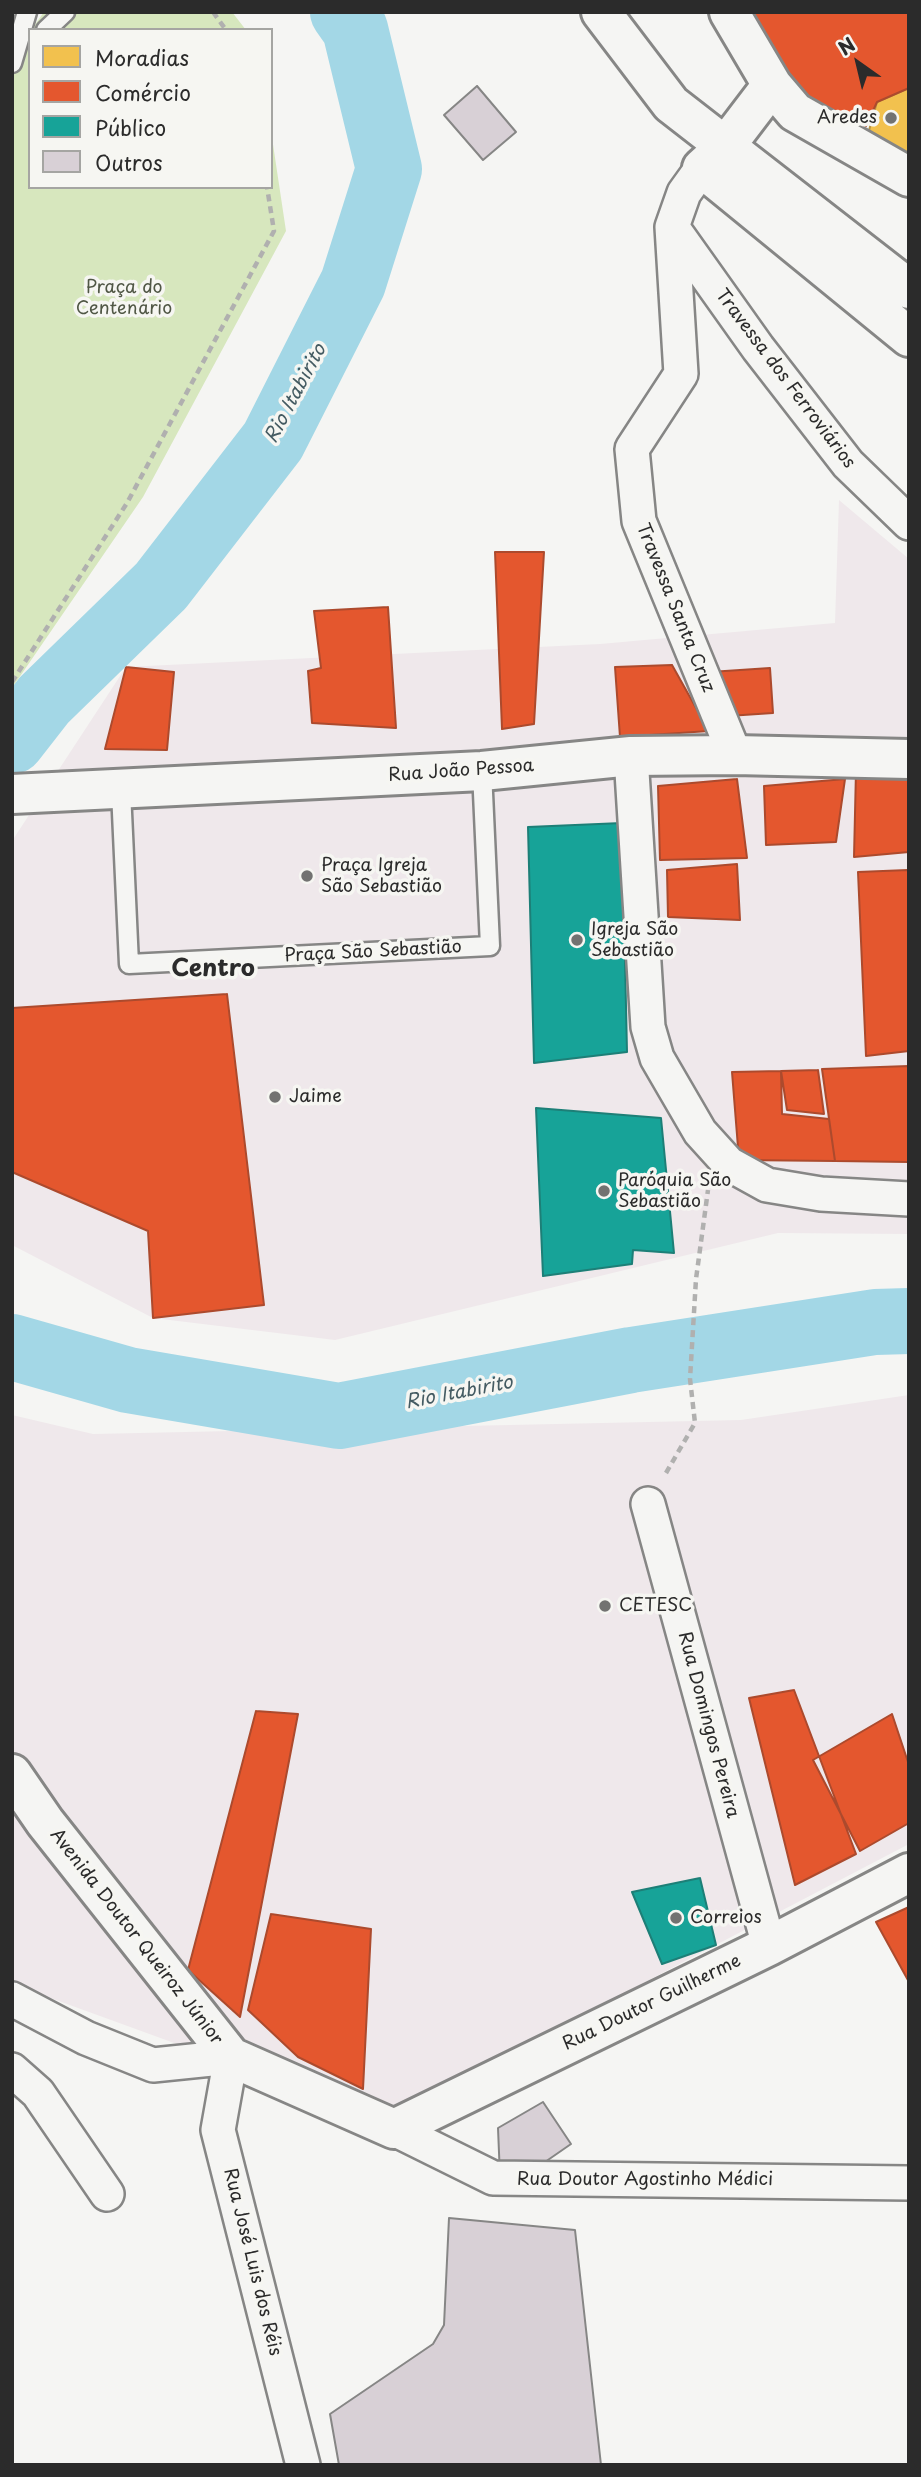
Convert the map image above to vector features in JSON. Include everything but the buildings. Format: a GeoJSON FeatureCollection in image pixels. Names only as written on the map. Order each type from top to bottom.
{"type":"FeatureCollection","features":[{"type":"Feature","properties":{"kind":"main road"},"geometry":{"type":"LineString","coordinates":[[601,12],[713,158],[909,337]]}},
{"type":"Feature","properties":{"kind":"main road"},"geometry":{"type":"LineString","coordinates":[[729,12],[772,85],[795,112],[909,177]]}},
{"type":"Feature","properties":{"kind":"main road","name":"Travessa Santa Cruz"},"geometry":{"type":"LineString","coordinates":[[713,158],[772,85]]}},
{"type":"Feature","properties":{"kind":"main road"},"geometry":{"type":"LineString","coordinates":[[713,158],[909,289]]}},
{"type":"Feature","properties":{"kind":"main road","name":"Rua João Pessoa"},"geometry":{"type":"LineString","coordinates":[[12,794],[482,771],[631,757],[735,755],[909,759]]}},
{"type":"Feature","properties":{"kind":"main road","name":"Avenida Doutor Queiroz Júnior"},"geometry":{"type":"LineString","coordinates":[[12,1774],[45,1822],[231,2057],[394,2129]]}},
{"type":"Feature","properties":{"kind":"main road","name":"Rua Doutor Guilherme"},"geometry":{"type":"LineString","coordinates":[[394,2129],[768,1946],[909,1872]]}},
{"type":"Feature","properties":{"kind":"street","name":"Travessa Santa Cruz"},"geometry":{"type":"LineString","coordinates":[[713,158],[684,193],[672,227],[681,374],[632,450],[639,521],[735,755]]}},
{"type":"Feature","properties":{"kind":"street","name":"Travessa dos Ferroviários"},"geometry":{"type":"LineString","coordinates":[[672,227],[825,436],[875,493],[909,523]]}},
{"type":"Feature","properties":{"kind":"street"},"geometry":{"type":"LineString","coordinates":[[631,757],[648,1027],[657,1058],[715,1152],[729,1164],[767,1185],[821,1194],[909,1199]]}},
{"type":"Feature","properties":{"kind":"street","name":"Rua Domingos Pereira"},"geometry":{"type":"LineString","coordinates":[[648,1504],[768,1946]]}},
{"type":"Feature","properties":{"kind":"street"},"geometry":{"type":"LineString","coordinates":[[12,1999],[86,2038],[153,2065],[231,2057]]}},
{"type":"Feature","properties":{"kind":"street","name":"Rua José Luis dos Réis"},"geometry":{"type":"LineString","coordinates":[[231,2057],[218,2130],[303,2465]]}},
{"type":"Feature","properties":{"kind":"street"},"geometry":{"type":"LineString","coordinates":[[12,2070],[38,2093],[107,2194]]}},
{"type":"Feature","properties":{"kind":"street","name":"Rua Doutor Agostinho Médici"},"geometry":{"type":"LineString","coordinates":[[394,2129],[492,2178],[909,2183]]}},
{"type":"Feature","properties":{"kind":"lane"},"geometry":{"type":"LineString","coordinates":[[12,63],[27,12]]}},
{"type":"Feature","properties":{"kind":"lane"},"geometry":{"type":"LineString","coordinates":[[48,28],[65,12]]}},
{"type":"Feature","properties":{"kind":"lane"},"geometry":{"type":"LineString","coordinates":[[12,63],[28,49]]}},
{"type":"Feature","properties":{"kind":"lane","name":"Praça São Sebastião"},"geometry":{"type":"LineString","coordinates":[[111,791],[129,964],[490,946],[482,771]]}},
{"type":"Feature","properties":{"kind":"path"},"geometry":{"type":"LineString","coordinates":[[213,12],[225,28]]}},
{"type":"Feature","properties":{"kind":"path"},"geometry":{"type":"LineString","coordinates":[[12,682],[127,503],[274,231],[267,189]]}},
{"type":"Feature","properties":{"kind":"path"},"geometry":{"type":"LineString","coordinates":[[648,1504],[695,1423],[690,1379],[696,1279],[715,1152]]}},
{"type":"Feature","properties":{"kind":"shaded area"},"geometry":{"type":"Polygon","coordinates":[[[839,500],[909,559],[909,1234],[778,1233],[335,1340],[153,1318],[12,1245],[12,841],[126,667],[600,644],[835,623],[839,500]]]}},
{"type":"Feature","properties":{"kind":"shaded area"},"geometry":{"type":"Polygon","coordinates":[[[909,1395],[909,1844],[383,2119],[12,1984],[12,1415],[93,1434],[741,1420],[909,1395]]]}},
{"type":"Feature","properties":{"kind":"green space"},"geometry":{"type":"Polygon","coordinates":[[[44,12],[232,12],[244,28],[32,28],[44,12]]]}},
{"type":"Feature","properties":{"kind":"green space","name":"Praça do Centenário"},"geometry":{"type":"Polygon","coordinates":[[[28,34],[28,189],[273,189],[273,144],[286,231],[143,497],[12,688],[12,54],[28,34]]]}},
{"type":"Feature","properties":{"kind":"waterway","name":"Rio Itabirito"},"geometry":{"type":"LineString","coordinates":[[12,741],[44,700],[161,586],[273,441],[353,283],[389,169],[355,29],[343,12]]}},
{"type":"Feature","properties":{"kind":"waterway","name":"Rio Itabirito"},"geometry":{"type":"LineString","coordinates":[[12,1347],[128,1380],[339,1416],[631,1360],[875,1322],[909,1321]]}},
{"type":"Feature","properties":{"kind":"place","name":"Aredes"},"geometry":{"type":"Point","coordinates":[891,118]}},
{"type":"Feature","properties":{"kind":"place","name":"Praça Igreja São Sebastião"},"geometry":{"type":"Point","coordinates":[307,876]}},
{"type":"Feature","properties":{"kind":"place","name":"Igreja São Sebastião"},"geometry":{"type":"Point","coordinates":[577,940]}},
{"type":"Feature","properties":{"kind":"place","name":"Jaime"},"geometry":{"type":"Point","coordinates":[275,1097]}},
{"type":"Feature","properties":{"kind":"place","name":"Paróquia São Sebastião"},"geometry":{"type":"Point","coordinates":[604,1191]}},
{"type":"Feature","properties":{"kind":"place","name":"CETESC"},"geometry":{"type":"Point","coordinates":[605,1606]}},
{"type":"Feature","properties":{"kind":"place","name":"Correios"},"geometry":{"type":"Point","coordinates":[676,1918]}},
{"type":"Feature","properties":{"kind":"district","name":"Centro"},"geometry":{"type":"Point","coordinates":[213,969]}}]}
